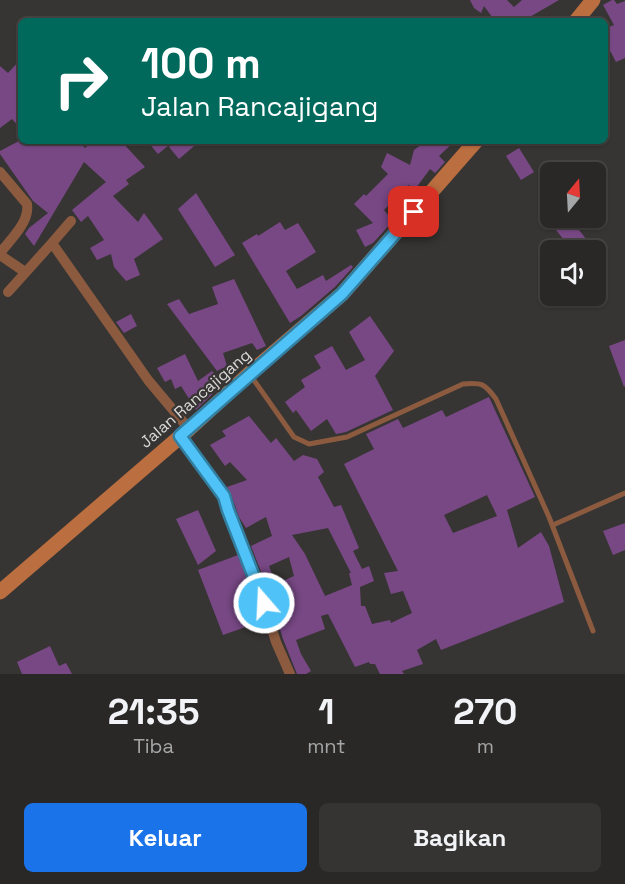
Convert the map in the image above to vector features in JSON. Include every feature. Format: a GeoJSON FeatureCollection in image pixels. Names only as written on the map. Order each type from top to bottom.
{"type":"FeatureCollection","features":[{"type":"Feature","properties":{"kind":"main road"},"geometry":{"type":"LineString","coordinates":[[578,18],[587,2]]}},
{"type":"Feature","properties":{"kind":"main road","name":"Jalan Rancajigang"},"geometry":{"type":"LineString","coordinates":[[0,592],[342,294],[473,144]]}},
{"type":"Feature","properties":{"kind":"street"},"geometry":{"type":"LineString","coordinates":[[0,172],[27,204],[28,209],[20,228],[0,254],[25,272]]}},
{"type":"Feature","properties":{"kind":"street"},"geometry":{"type":"LineString","coordinates":[[8,292],[71,221]]}},
{"type":"Feature","properties":{"kind":"street"},"geometry":{"type":"LineString","coordinates":[[52,243],[148,380],[224,496],[258,584],[276,642],[291,674]]}},
{"type":"Feature","properties":{"kind":"lane"},"geometry":{"type":"LineString","coordinates":[[249,374],[294,437],[309,444],[347,437],[463,384],[476,382],[487,386],[496,399],[553,525],[593,631]]}},
{"type":"Feature","properties":{"kind":"lane"},"geometry":{"type":"LineString","coordinates":[[553,525],[625,492]]}},
{"type":"Feature","properties":{"kind":"building"},"geometry":{"type":"Polygon","coordinates":[[[470,0],[507,0],[514,7],[522,0],[559,0],[528,18],[493,18],[484,6],[481,13],[474,8],[470,0]]]}},
{"type":"Feature","properties":{"kind":"building"},"geometry":{"type":"Polygon","coordinates":[[[612,0],[617,4],[625,1],[625,58],[616,62],[608,47],[608,27],[614,25],[603,5],[612,0]]]}},
{"type":"Feature","properties":{"kind":"building"},"geometry":{"type":"Polygon","coordinates":[[[18,62],[18,126],[12,119],[0,128],[0,66],[8,73],[18,62]]]}},
{"type":"Feature","properties":{"kind":"building"},"geometry":{"type":"Polygon","coordinates":[[[18,142],[18,144],[81,144],[85,148],[90,144],[124,144],[145,167],[126,180],[129,184],[113,196],[138,222],[144,213],[163,239],[134,259],[140,275],[126,281],[114,267],[111,254],[97,260],[90,248],[104,240],[88,216],[81,222],[72,210],[106,182],[84,162],[34,246],[25,234],[48,213],[33,201],[0,151],[18,142]]]}},
{"type":"Feature","properties":{"kind":"building"},"geometry":{"type":"Polygon","coordinates":[[[150,144],[170,144],[158,154],[150,144]]]}},
{"type":"Feature","properties":{"kind":"building"},"geometry":{"type":"Polygon","coordinates":[[[172,144],[196,144],[179,159],[169,147],[172,144]]]}},
{"type":"Feature","properties":{"kind":"building"},"geometry":{"type":"Polygon","coordinates":[[[422,144],[452,144],[439,156],[445,162],[435,173],[430,169],[416,188],[408,185],[406,192],[403,191],[384,210],[393,221],[373,243],[365,247],[356,230],[373,223],[354,204],[364,194],[366,196],[388,174],[381,167],[387,153],[410,165],[414,150],[422,144]]]}},
{"type":"Feature","properties":{"kind":"building"},"geometry":{"type":"Polygon","coordinates":[[[519,148],[534,172],[521,180],[506,156],[519,148]]]}},
{"type":"Feature","properties":{"kind":"building"},"geometry":{"type":"Polygon","coordinates":[[[196,193],[235,255],[215,267],[178,209],[196,193]]]}},
{"type":"Feature","properties":{"kind":"building"},"geometry":{"type":"Polygon","coordinates":[[[280,222],[285,230],[298,223],[316,252],[286,271],[297,289],[323,275],[326,281],[351,265],[353,267],[335,287],[290,323],[242,243],[280,222]]]}},
{"type":"Feature","properties":{"kind":"building"},"geometry":{"type":"Polygon","coordinates":[[[577,228],[587,240],[564,240],[556,230],[577,228]]]}},
{"type":"Feature","properties":{"kind":"building"},"geometry":{"type":"Polygon","coordinates":[[[234,279],[266,346],[257,350],[252,343],[223,353],[227,366],[217,371],[167,304],[179,299],[189,314],[218,304],[212,287],[234,279]]]}},
{"type":"Feature","properties":{"kind":"building"},"geometry":{"type":"Polygon","coordinates":[[[131,314],[137,326],[124,333],[116,322],[131,314]]]}},
{"type":"Feature","properties":{"kind":"building"},"geometry":{"type":"Polygon","coordinates":[[[370,316],[394,351],[375,376],[393,410],[346,432],[336,434],[327,419],[311,431],[296,410],[293,413],[285,402],[305,387],[301,380],[321,368],[314,356],[332,346],[346,370],[365,360],[349,332],[370,316]]]}},
{"type":"Feature","properties":{"kind":"building"},"geometry":{"type":"Polygon","coordinates":[[[625,340],[625,386],[624,387],[609,346],[625,340]]]}},
{"type":"Feature","properties":{"kind":"building"},"geometry":{"type":"Polygon","coordinates":[[[185,354],[198,381],[212,371],[224,383],[196,410],[181,386],[175,389],[171,379],[165,382],[157,368],[185,354]]]}},
{"type":"Feature","properties":{"kind":"building"},"geometry":{"type":"Polygon","coordinates":[[[489,397],[535,497],[507,510],[518,548],[541,532],[549,546],[564,602],[441,650],[436,639],[417,650],[423,664],[402,671],[404,674],[380,674],[375,664],[369,662],[355,667],[328,614],[321,616],[325,629],[296,640],[311,671],[306,674],[297,674],[251,546],[272,536],[266,517],[246,528],[227,487],[247,480],[230,462],[225,466],[210,445],[226,436],[222,431],[249,416],[271,443],[276,438],[294,461],[303,455],[317,459],[324,472],[318,477],[334,507],[341,505],[359,548],[353,551],[362,569],[369,566],[374,581],[360,587],[361,606],[365,606],[372,624],[390,620],[391,623],[412,613],[403,591],[391,594],[384,573],[398,571],[344,464],[374,449],[366,434],[398,419],[403,428],[442,410],[446,417],[489,397]],[[487,495],[444,515],[453,533],[497,516],[487,495]],[[328,528],[292,535],[305,554],[325,596],[352,585],[349,573],[351,573],[328,528]],[[289,557],[269,566],[276,584],[294,576],[289,557]]]}},
{"type":"Feature","properties":{"kind":"building"},"geometry":{"type":"Polygon","coordinates":[[[198,510],[216,551],[198,565],[176,519],[198,510]]]}},
{"type":"Feature","properties":{"kind":"building"},"geometry":{"type":"Polygon","coordinates":[[[625,523],[625,550],[613,555],[603,531],[625,523]]]}},
{"type":"Feature","properties":{"kind":"building"},"geometry":{"type":"Polygon","coordinates":[[[238,555],[262,621],[223,635],[198,570],[238,555]]]}},
{"type":"Feature","properties":{"kind":"building"},"geometry":{"type":"Polygon","coordinates":[[[50,646],[59,666],[66,663],[72,674],[22,674],[17,662],[50,646]]]}},
{"type":"Feature","properties":{"kind":"route"},"geometry":{"type":"LineString","coordinates":[[264,603],[224,496],[180,436],[342,294],[414,212]]}}]}
